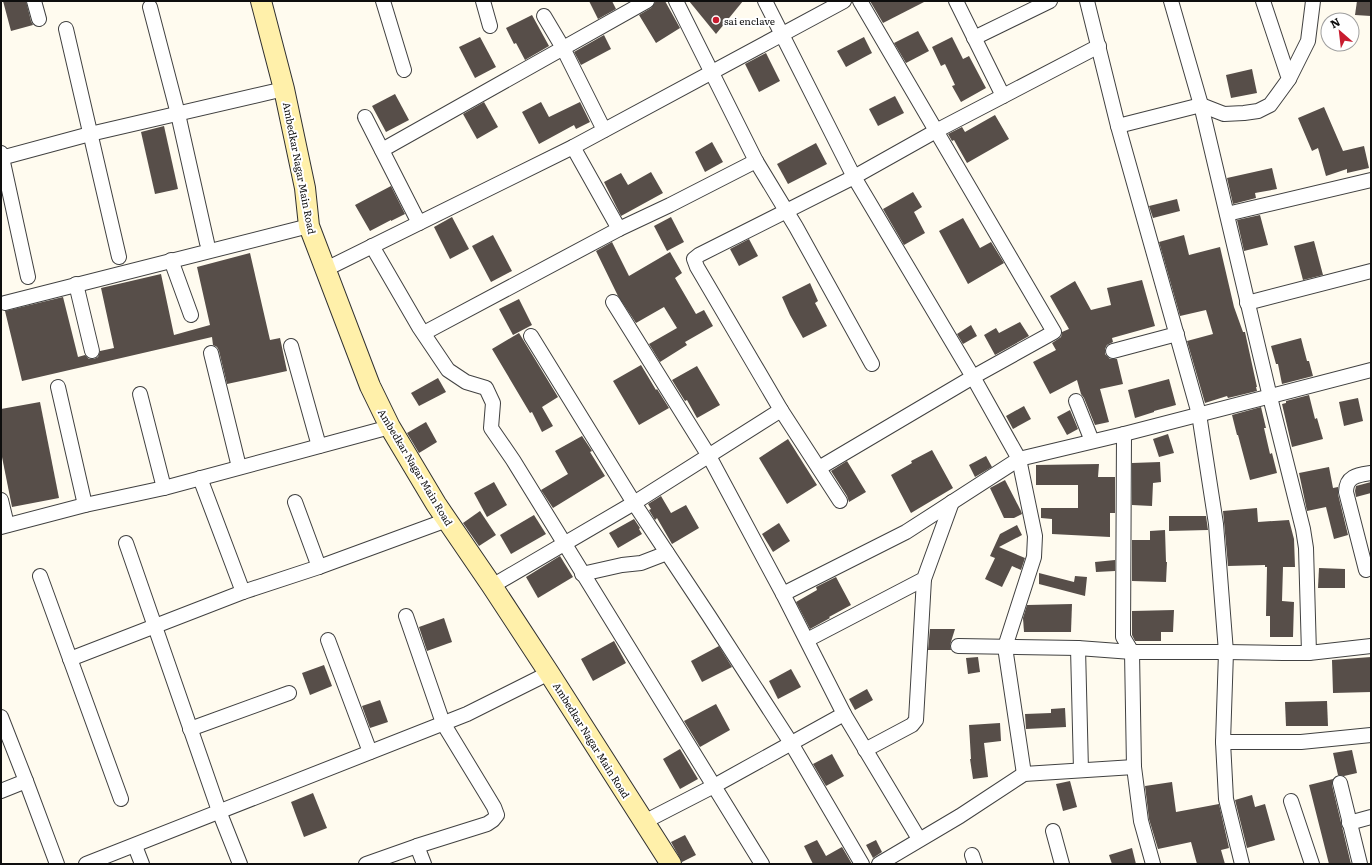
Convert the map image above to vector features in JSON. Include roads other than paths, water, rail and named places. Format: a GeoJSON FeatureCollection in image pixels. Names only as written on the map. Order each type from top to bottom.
{"type":"FeatureCollection","features":[{"type":"Feature","properties":{"kind":"street"},"geometry":{"type":"LineString","coordinates":[[34,1],[39,19]]}},
{"type":"Feature","properties":{"kind":"street","name":"Ambedkar Nagar Main Road"},"geometry":{"type":"LineString","coordinates":[[261,1],[284,89],[305,188],[309,226],[363,369],[390,427],[436,504],[549,673],[670,864]]}},
{"type":"Feature","properties":{"kind":"street"},"geometry":{"type":"LineString","coordinates":[[383,1],[404,70]]}},
{"type":"Feature","properties":{"kind":"street"},"geometry":{"type":"LineString","coordinates":[[482,1],[490,26]]}},
{"type":"Feature","properties":{"kind":"street"},"geometry":{"type":"LineString","coordinates":[[382,150],[647,1]]}},
{"type":"Feature","properties":{"kind":"street"},"geometry":{"type":"LineString","coordinates":[[676,1],[756,161],[787,212],[872,364]]}},
{"type":"Feature","properties":{"kind":"street"},"geometry":{"type":"LineString","coordinates":[[765,1],[854,177],[1020,459],[1035,536],[1034,557],[1005,647],[1024,774]]}},
{"type":"Feature","properties":{"kind":"street"},"geometry":{"type":"LineString","coordinates":[[326,269],[573,147],[844,1]]}},
{"type":"Feature","properties":{"kind":"street"},"geometry":{"type":"LineString","coordinates":[[819,468],[973,377],[1054,332],[860,1]]}},
{"type":"Feature","properties":{"kind":"street"},"geometry":{"type":"LineString","coordinates":[[956,1],[1003,96]]}},
{"type":"Feature","properties":{"kind":"street"},"geometry":{"type":"LineString","coordinates":[[974,38],[1050,1]]}},
{"type":"Feature","properties":{"kind":"street"},"geometry":{"type":"LineString","coordinates":[[1087,1],[1118,126],[1199,414],[1216,524],[1226,652],[1223,742],[1226,799],[1242,864]]}},
{"type":"Feature","properties":{"kind":"street"},"geometry":{"type":"LineString","coordinates":[[1171,1],[1201,105],[1270,397],[1303,529],[1306,548],[1308,653]]}},
{"type":"Feature","properties":{"kind":"street"},"geometry":{"type":"LineString","coordinates":[[1263,1],[1289,79]]}},
{"type":"Feature","properties":{"kind":"street"},"geometry":{"type":"LineString","coordinates":[[1118,126],[1201,105],[1224,114],[1244,113],[1258,110],[1270,105],[1289,79],[1308,41],[1313,1]]}},
{"type":"Feature","properties":{"kind":"street"},"geometry":{"type":"LineString","coordinates":[[150,7],[178,114],[207,243]]}},
{"type":"Feature","properties":{"kind":"street"},"geometry":{"type":"LineString","coordinates":[[544,16],[563,48],[604,130]]}},
{"type":"Feature","properties":{"kind":"street"},"geometry":{"type":"LineString","coordinates":[[66,28],[119,258]]}},
{"type":"Feature","properties":{"kind":"street"},"geometry":{"type":"LineString","coordinates":[[840,501],[781,410],[696,266],[694,259],[699,255],[854,177],[936,131],[1099,46]]}},
{"type":"Feature","properties":{"kind":"street"},"geometry":{"type":"LineString","coordinates":[[28,277],[1,156],[284,89]]}},
{"type":"Feature","properties":{"kind":"street"},"geometry":{"type":"LineString","coordinates":[[365,117],[419,223]]}},
{"type":"Feature","properties":{"kind":"street"},"geometry":{"type":"LineString","coordinates":[[573,147],[619,229]]}},
{"type":"Feature","properties":{"kind":"street"},"geometry":{"type":"LineString","coordinates":[[424,333],[619,229],[756,161]]}},
{"type":"Feature","properties":{"kind":"street"},"geometry":{"type":"LineString","coordinates":[[1227,214],[1371,180]]}},
{"type":"Feature","properties":{"kind":"street"},"geometry":{"type":"LineString","coordinates":[[4,302],[309,226]]}},
{"type":"Feature","properties":{"kind":"street"},"geometry":{"type":"LineString","coordinates":[[372,246],[419,327],[448,370],[466,382],[486,388],[493,403],[491,428],[762,864]]}},
{"type":"Feature","properties":{"kind":"street"},"geometry":{"type":"LineString","coordinates":[[171,260],[191,315]]}},
{"type":"Feature","properties":{"kind":"street"},"geometry":{"type":"LineString","coordinates":[[1248,303],[1371,271]]}},
{"type":"Feature","properties":{"kind":"street"},"geometry":{"type":"LineString","coordinates":[[76,284],[92,351]]}},
{"type":"Feature","properties":{"kind":"street"},"geometry":{"type":"LineString","coordinates":[[613,302],[709,456],[783,594],[844,714],[919,839]]}},
{"type":"Feature","properties":{"kind":"street"},"geometry":{"type":"LineString","coordinates":[[1113,351],[1177,334]]}},
{"type":"Feature","properties":{"kind":"street"},"geometry":{"type":"LineString","coordinates":[[531,336],[634,503],[709,616],[790,743],[862,864]]}},
{"type":"Feature","properties":{"kind":"street"},"geometry":{"type":"LineString","coordinates":[[291,346],[319,446]]}},
{"type":"Feature","properties":{"kind":"street"},"geometry":{"type":"LineString","coordinates":[[211,353],[239,467]]}},
{"type":"Feature","properties":{"kind":"street"},"geometry":{"type":"LineString","coordinates":[[783,594],[906,532],[1020,459],[1270,397],[1371,370]]}},
{"type":"Feature","properties":{"kind":"street"},"geometry":{"type":"LineString","coordinates":[[58,387],[85,505]]}},
{"type":"Feature","properties":{"kind":"street"},"geometry":{"type":"LineString","coordinates":[[140,394],[164,488]]}},
{"type":"Feature","properties":{"kind":"street"},"geometry":{"type":"LineString","coordinates":[[1076,401],[1092,441]]}},
{"type":"Feature","properties":{"kind":"street"},"geometry":{"type":"LineString","coordinates":[[492,586],[634,503],[781,410]]}},
{"type":"Feature","properties":{"kind":"street"},"geometry":{"type":"LineString","coordinates":[[1,500],[4,526],[85,505],[164,488],[390,427]]}},
{"type":"Feature","properties":{"kind":"street"},"geometry":{"type":"LineString","coordinates":[[1124,434],[1123,637],[1132,652],[1134,767],[1142,821],[1153,864]]}},
{"type":"Feature","properties":{"kind":"street"},"geometry":{"type":"LineString","coordinates":[[1366,570],[1346,492],[1346,486],[1355,476],[1371,473]]}},
{"type":"Feature","properties":{"kind":"street"},"geometry":{"type":"LineString","coordinates":[[200,478],[243,592]]}},
{"type":"Feature","properties":{"kind":"street"},"geometry":{"type":"LineString","coordinates":[[295,502],[319,567]]}},
{"type":"Feature","properties":{"kind":"street"},"geometry":{"type":"LineString","coordinates":[[865,750],[912,725],[916,720],[924,578],[952,502]]}},
{"type":"Feature","properties":{"kind":"street"},"geometry":{"type":"LineString","coordinates":[[70,659],[243,592],[319,567],[447,520]]}},
{"type":"Feature","properties":{"kind":"street"},"geometry":{"type":"LineString","coordinates":[[126,543],[219,811],[240,864]]}},
{"type":"Feature","properties":{"kind":"street"},"geometry":{"type":"LineString","coordinates":[[582,574],[622,565],[641,563],[667,553]]}},
{"type":"Feature","properties":{"kind":"street"},"geometry":{"type":"LineString","coordinates":[[40,576],[121,799]]}},
{"type":"Feature","properties":{"kind":"street"},"geometry":{"type":"LineString","coordinates":[[807,640],[924,578]]}},
{"type":"Feature","properties":{"kind":"street"},"geometry":{"type":"LineString","coordinates":[[366,864],[487,824],[497,815],[494,807],[443,723],[406,616]]}},
{"type":"Feature","properties":{"kind":"street"},"geometry":{"type":"LineString","coordinates":[[328,640],[370,752]]}},
{"type":"Feature","properties":{"kind":"street"},"geometry":{"type":"LineString","coordinates":[[958,646],[1078,648],[1132,652],[1308,653],[1371,646]]}},
{"type":"Feature","properties":{"kind":"street"},"geometry":{"type":"LineString","coordinates":[[1078,648],[1081,770]]}},
{"type":"Feature","properties":{"kind":"street"},"geometry":{"type":"LineString","coordinates":[[86,864],[135,846],[219,811],[467,714],[549,673]]}},
{"type":"Feature","properties":{"kind":"street"},"geometry":{"type":"LineString","coordinates":[[190,729],[290,693]]}},
{"type":"Feature","properties":{"kind":"street"},"geometry":{"type":"LineString","coordinates":[[644,822],[714,786],[844,714]]}},
{"type":"Feature","properties":{"kind":"street"},"geometry":{"type":"LineString","coordinates":[[1,716],[57,864]]}},
{"type":"Feature","properties":{"kind":"street"},"geometry":{"type":"LineString","coordinates":[[1223,742],[1301,742],[1371,735]]}},
{"type":"Feature","properties":{"kind":"street"},"geometry":{"type":"LineString","coordinates":[[886,862],[919,839],[960,816],[1024,774],[1134,767]]}},
{"type":"Feature","properties":{"kind":"street"},"geometry":{"type":"LineString","coordinates":[[1,791],[26,781]]}},
{"type":"Feature","properties":{"kind":"street"},"geometry":{"type":"LineString","coordinates":[[1340,782],[1360,864]]}},
{"type":"Feature","properties":{"kind":"street"},"geometry":{"type":"LineString","coordinates":[[1291,801],[1312,864]]}},
{"type":"Feature","properties":{"kind":"street"},"geometry":{"type":"LineString","coordinates":[[1349,823],[1371,817]]}},
{"type":"Feature","properties":{"kind":"street"},"geometry":{"type":"LineString","coordinates":[[1053,831],[1062,864]]}},
{"type":"Feature","properties":{"kind":"street"},"geometry":{"type":"LineString","coordinates":[[135,846],[142,864]]}},
{"type":"Feature","properties":{"kind":"street"},"geometry":{"type":"LineString","coordinates":[[417,846],[424,864]]}},
{"type":"Feature","properties":{"kind":"place","name":"sai enclave"},"geometry":{"type":"Point","coordinates":[716,20]}}]}
